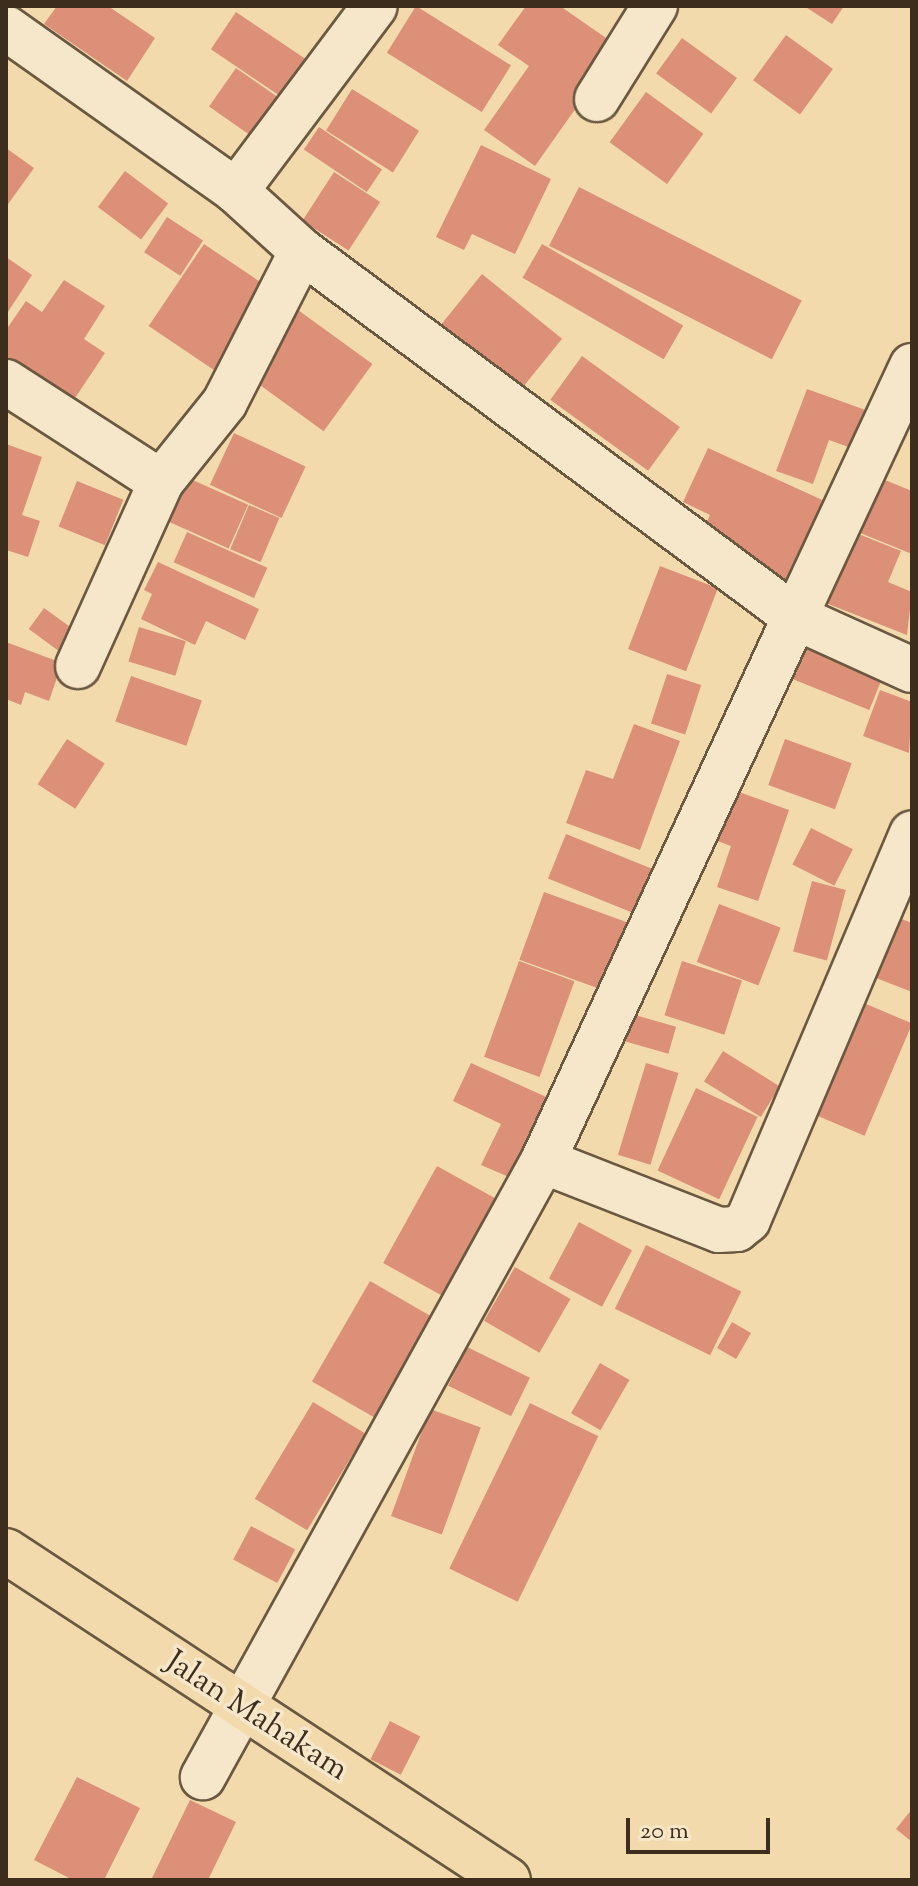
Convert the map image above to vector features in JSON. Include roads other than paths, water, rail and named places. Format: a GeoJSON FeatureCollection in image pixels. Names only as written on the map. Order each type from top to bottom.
{"type":"FeatureCollection","features":[{"type":"Feature","properties":{"kind":"main road","name":"Jalan Mahakam"},"geometry":{"type":"LineString","coordinates":[[6,1551],[241,1708],[508,1880]]}},
{"type":"Feature","properties":{"kind":"street"},"geometry":{"type":"LineString","coordinates":[[597,99],[655,6]]}},
{"type":"Feature","properties":{"kind":"street"},"geometry":{"type":"LineString","coordinates":[[236,191],[357,12]]}},
{"type":"Feature","properties":{"kind":"street"},"geometry":{"type":"LineString","coordinates":[[6,28],[236,191],[302,251],[795,617],[912,670]]}},
{"type":"Feature","properties":{"kind":"street"},"geometry":{"type":"LineString","coordinates":[[78,666],[161,482],[225,402],[302,251]]}},
{"type":"Feature","properties":{"kind":"street"},"geometry":{"type":"LineString","coordinates":[[203,1777],[543,1161],[912,366]]}},
{"type":"Feature","properties":{"kind":"street"},"geometry":{"type":"LineString","coordinates":[[6,382],[161,482]]}},
{"type":"Feature","properties":{"kind":"street"},"geometry":{"type":"LineString","coordinates":[[543,1161],[719,1230],[737,1229],[748,1220],[912,833]]}}]}
